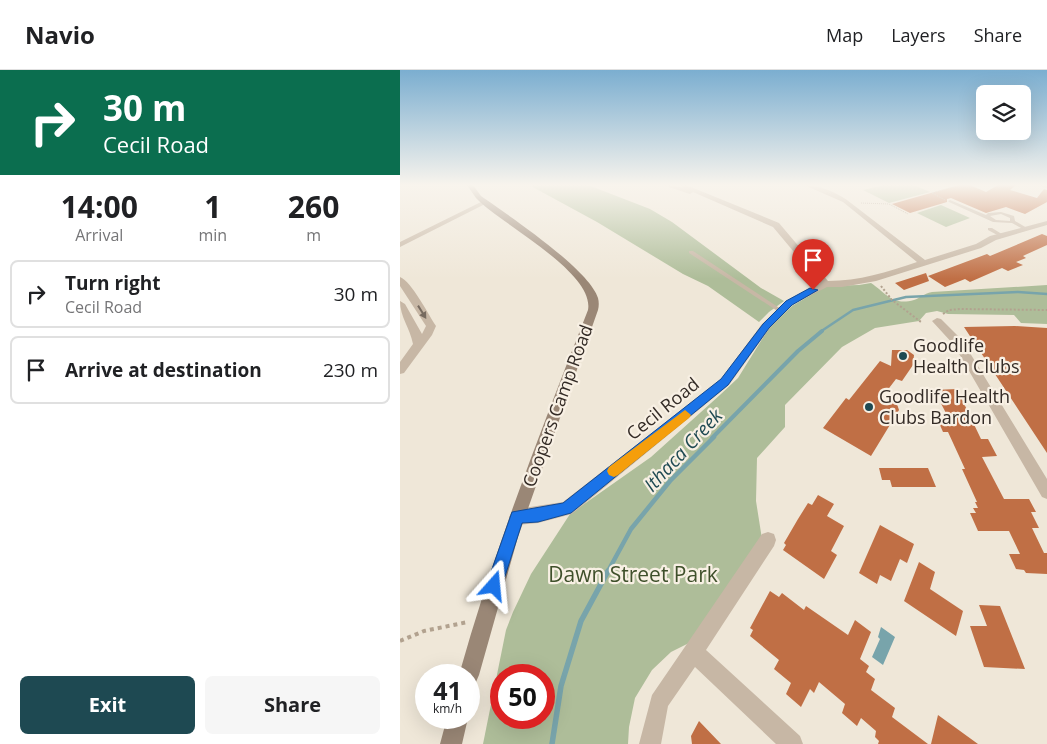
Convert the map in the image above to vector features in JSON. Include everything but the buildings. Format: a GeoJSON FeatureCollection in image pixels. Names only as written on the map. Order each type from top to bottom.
{"type":"FeatureCollection","features":[{"type":"Feature","properties":{"kind":"main road","name":"Coopers Camp Road"},"geometry":{"type":"LineString","coordinates":[[472,664],[482,621],[517,517],[593,310],[594,298],[565,263],[504,216]]}},
{"type":"Feature","properties":{"kind":"main road"},"geometry":{"type":"LineString","coordinates":[[451,744],[455,729]]}},
{"type":"Feature","properties":{"kind":"street"},"geometry":{"type":"LineString","coordinates":[[400,245],[456,216]]}},
{"type":"Feature","properties":{"kind":"street"},"geometry":{"type":"LineString","coordinates":[[741,216],[785,237]]}},
{"type":"Feature","properties":{"kind":"street"},"geometry":{"type":"LineString","coordinates":[[756,216],[776,225],[825,284]]}},
{"type":"Feature","properties":{"kind":"street"},"geometry":{"type":"LineString","coordinates":[[864,216],[922,262]]}},
{"type":"Feature","properties":{"kind":"street","name":"Cecil Road"},"geometry":{"type":"LineString","coordinates":[[517,517],[538,515],[566,508],[574,502],[725,382],[766,326],[789,303],[825,284],[842,284],[890,274],[911,268],[922,262],[990,244],[1002,236],[1042,222],[1047,218]]}},
{"type":"Feature","properties":{"kind":"street","name":"Cecil Road"},"geometry":{"type":"LineString","coordinates":[[1025,228],[1047,223]]}},
{"type":"Feature","properties":{"kind":"street"},"geometry":{"type":"LineString","coordinates":[[400,280],[431,326],[428,333],[400,370]]}},
{"type":"Feature","properties":{"kind":"street"},"geometry":{"type":"LineString","coordinates":[[400,304],[414,329],[419,345]]}},
{"type":"Feature","properties":{"kind":"street"},"geometry":{"type":"LineString","coordinates":[[937,321],[958,343],[1047,492]]}},
{"type":"Feature","properties":{"kind":"street"},"geometry":{"type":"LineString","coordinates":[[650,744],[660,702],[768,540]]}},
{"type":"Feature","properties":{"kind":"street"},"geometry":{"type":"LineString","coordinates":[[694,652],[792,744]]}},
{"type":"Feature","properties":{"kind":"lane"},"geometry":{"type":"LineString","coordinates":[[985,216],[1004,223],[1013,222],[1025,228]]}},
{"type":"Feature","properties":{"kind":"lane"},"geometry":{"type":"LineString","coordinates":[[1010,216],[1013,222]]}},
{"type":"Feature","properties":{"kind":"lane"},"geometry":{"type":"LineString","coordinates":[[990,229],[1002,236]]}},
{"type":"Feature","properties":{"kind":"lane"},"geometry":{"type":"LineString","coordinates":[[691,252],[782,311]]}},
{"type":"Feature","properties":{"kind":"path"},"geometry":{"type":"LineString","coordinates":[[890,274],[880,284],[892,300],[920,322]]}},
{"type":"Feature","properties":{"kind":"path"},"geometry":{"type":"LineString","coordinates":[[937,321],[949,310],[1047,310]]}},
{"type":"Feature","properties":{"kind":"path"},"geometry":{"type":"LineString","coordinates":[[400,642],[424,631],[458,623],[482,621]]}},
{"type":"Feature","properties":{"kind":"green space"},"geometry":{"type":"Polygon","coordinates":[[[587,216],[663,216],[761,288],[784,301],[759,322],[708,286],[683,274],[587,216]]]}},
{"type":"Feature","properties":{"kind":"green space"},"geometry":{"type":"Polygon","coordinates":[[[924,216],[970,218],[946,227],[924,216]]]}},
{"type":"Feature","properties":{"kind":"green space","name":"Dawn Street Park"},"geometry":{"type":"Polygon","coordinates":[[[871,283],[890,298],[906,301],[914,300],[932,292],[1047,285],[1047,324],[1021,323],[1014,315],[948,314],[937,311],[926,313],[919,321],[875,328],[842,347],[785,405],[785,427],[757,458],[756,501],[762,539],[693,641],[671,652],[652,670],[635,698],[629,727],[628,744],[483,744],[490,709],[490,729],[555,729],[555,664],[499,664],[506,630],[513,612],[531,574],[570,514],[651,457],[738,378],[769,328],[792,306],[826,286],[871,283]]]}},
{"type":"Feature","properties":{"kind":"water"},"geometry":{"type":"Polygon","coordinates":[[[881,627],[895,637],[883,665],[872,657],[880,639],[878,637],[881,627]]]}},
{"type":"Feature","properties":{"kind":"waterway","name":"Ithaca Creek"},"geometry":{"type":"LineString","coordinates":[[820,332],[853,310],[906,297],[1018,292],[1047,294]]}},
{"type":"Feature","properties":{"kind":"waterway","name":"Ithaca Creek"},"geometry":{"type":"LineString","coordinates":[[712,438],[798,351],[822,331]]}},
{"type":"Feature","properties":{"kind":"waterway","name":"Ithaca Creek"},"geometry":{"type":"LineString","coordinates":[[607,573],[631,529],[670,481],[714,437]]}},
{"type":"Feature","properties":{"kind":"waterway","name":"Ithaca Creek"},"geometry":{"type":"LineString","coordinates":[[552,744],[561,686],[581,621],[608,571]]}},
{"type":"Feature","properties":{"kind":"slow traffic"},"geometry":{"type":"LineString","coordinates":[[614,471],[685,415]]}},
{"type":"Feature","properties":{"kind":"place","name":"Goodlife Health Clubs"},"geometry":{"type":"Point","coordinates":[903,356]}},
{"type":"Feature","properties":{"kind":"place","name":"Goodlife Health Clubs Bardon"},"geometry":{"type":"Point","coordinates":[869,407]}},
{"type":"Feature","properties":{"kind":"route"},"geometry":{"type":"LineString","coordinates":[[494,586],[517,517],[538,515],[566,508],[725,382],[766,326],[789,303],[813,290]]}}]}
